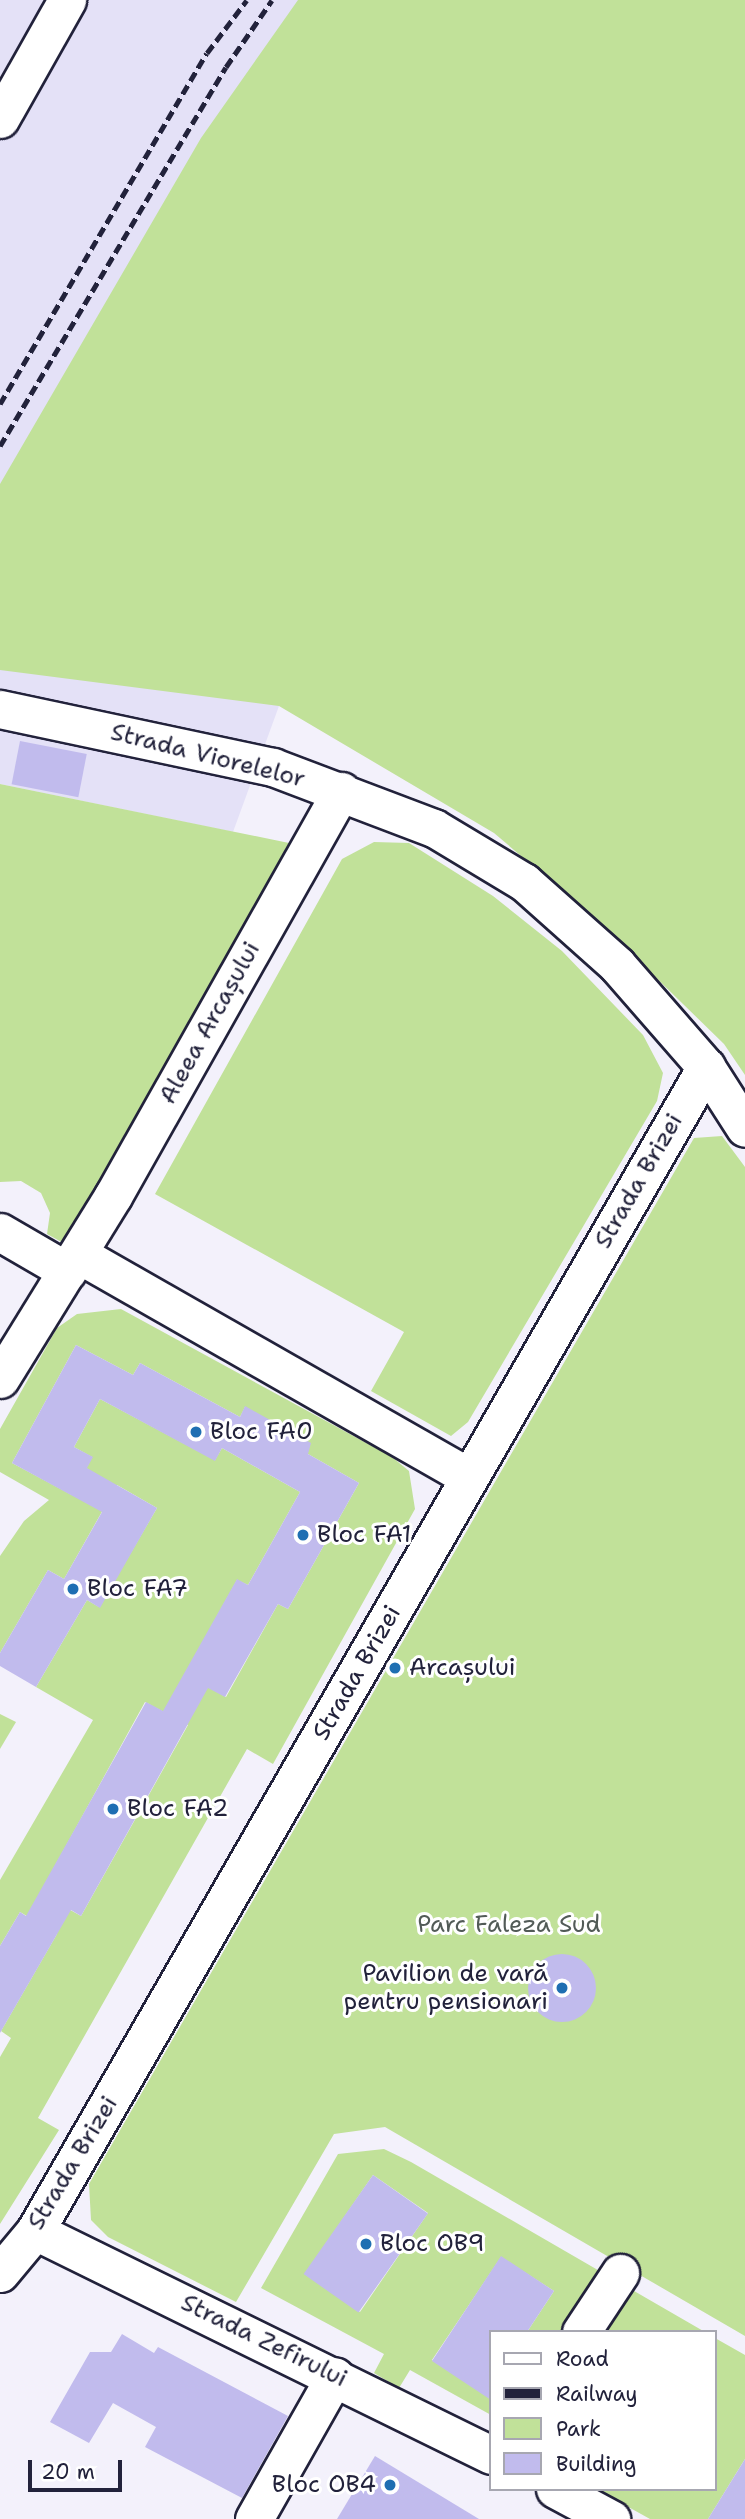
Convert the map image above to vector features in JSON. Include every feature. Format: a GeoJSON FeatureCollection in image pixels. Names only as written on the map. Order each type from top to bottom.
{"type":"FeatureCollection","features":[{"type":"Feature","properties":{"kind":"street"},"geometry":{"type":"LineString","coordinates":[[0,120],[67,0]]}},
{"type":"Feature","properties":{"kind":"street","name":"Strada Viorelelor"},"geometry":{"type":"LineString","coordinates":[[0,709],[273,768],[341,791],[433,828],[524,881],[617,965],[706,1067],[745,1128]]}},
{"type":"Feature","properties":{"kind":"street","name":"Aleea Arcașului"},"geometry":{"type":"LineString","coordinates":[[0,1379],[72,1263],[341,791]]}},
{"type":"Feature","properties":{"kind":"street","name":"Strada Brizei"},"geometry":{"type":"LineString","coordinates":[[0,2273],[35,2231],[706,1067]]}},
{"type":"Feature","properties":{"kind":"street"},"geometry":{"type":"LineString","coordinates":[[0,1232],[72,1263],[470,1477]]}},
{"type":"Feature","properties":{"kind":"street","name":"Strada Zefirului"},"geometry":{"type":"LineString","coordinates":[[35,2231],[335,2376],[490,2454]]}},
{"type":"Feature","properties":{"kind":"street"},"geometry":{"type":"LineString","coordinates":[[582,2330],[620,2273]]}},
{"type":"Feature","properties":{"kind":"street"},"geometry":{"type":"LineString","coordinates":[[254,2519],[335,2376]]}},
{"type":"Feature","properties":{"kind":"street"},"geometry":{"type":"LineString","coordinates":[[559,2491],[611,2519]]}},
{"type":"Feature","properties":{"kind":"shaded area"},"geometry":{"type":"Polygon","coordinates":[[[0,0],[679,0],[279,706],[233,832],[0,784],[0,0]]]}},
{"type":"Feature","properties":{"kind":"green space"},"geometry":{"type":"Polygon","coordinates":[[[298,0],[745,0],[745,1075],[724,1044],[600,923],[494,833],[279,706],[0,670],[0,484],[201,138],[298,0]]]}},
{"type":"Feature","properties":{"kind":"green space"},"geometry":{"type":"Polygon","coordinates":[[[0,784],[289,843],[67,1245],[47,1234],[50,1213],[41,1193],[21,1181],[0,1182],[0,784]]]}},
{"type":"Feature","properties":{"kind":"green space"},"geometry":{"type":"Polygon","coordinates":[[[374,842],[409,843],[493,896],[562,951],[643,1035],[663,1073],[657,1101],[468,1422],[451,1436],[371,1391],[404,1332],[155,1194],[342,859],[374,842]]]}},
{"type":"Feature","properties":{"kind":"green space","name":"Parc Faleza Sud"},"geometry":{"type":"Polygon","coordinates":[[[722,1136],[745,1167],[745,2336],[385,2127],[334,2134],[236,2302],[108,2237],[91,2220],[89,2184],[694,1138],[722,1136]]]}},
{"type":"Feature","properties":{"kind":"green space"},"geometry":{"type":"Polygon","coordinates":[[[121,1309],[392,1457],[409,1471],[415,1509],[273,1764],[247,1749],[38,2118],[59,2130],[0,2224],[0,2057],[11,2038],[1,2031],[57,1934],[20,1912],[0,1946],[0,1880],[93,1720],[36,1687],[87,1600],[99,1607],[157,1508],[117,1485],[64,1579],[48,1570],[0,1653],[0,1556],[24,1521],[49,1500],[0,1472],[0,1429],[57,1328],[77,1314],[121,1309]],[[76,1345],[12,1463],[72,1495],[92,1457],[74,1447],[100,1399],[215,1460],[222,1448],[300,1492],[248,1585],[237,1580],[185,1674],[226,1697],[278,1604],[288,1609],[359,1483],[308,1454],[245,1407],[240,1417],[140,1363],[133,1375],[76,1345]],[[145,1702],[40,1893],[81,1916],[188,1725],[145,1702]]]}},
{"type":"Feature","properties":{"kind":"green space"},"geometry":{"type":"Polygon","coordinates":[[[0,1714],[16,1722],[0,1749],[0,1714]]]}},
{"type":"Feature","properties":{"kind":"green space"},"geometry":{"type":"Polygon","coordinates":[[[384,2149],[702,2330],[528,2330],[554,2291],[501,2257],[432,2360],[485,2395],[490,2388],[490,2414],[410,2370],[399,2388],[374,2373],[384,2354],[261,2288],[338,2154],[384,2149]],[[373,2175],[305,2274],[360,2312],[428,2213],[373,2175]]]}},
{"type":"Feature","properties":{"kind":"green space"},"geometry":{"type":"Polygon","coordinates":[[[717,2339],[745,2355],[745,2459],[708,2519],[650,2519],[600,2491],[717,2491],[717,2339]]]}},
{"type":"Feature","properties":{"kind":"building"},"geometry":{"type":"Polygon","coordinates":[[[20,741],[87,754],[78,797],[12,784],[20,741]]]}},
{"type":"Feature","properties":{"kind":"building"},"geometry":{"type":"Polygon","coordinates":[[[76,1345],[133,1375],[140,1363],[240,1417],[245,1406],[311,1443],[308,1454],[359,1483],[288,1609],[278,1604],[225,1697],[208,1688],[81,1916],[71,1910],[0,2033],[0,1946],[20,1912],[26,1916],[146,1702],[163,1711],[237,1579],[248,1585],[300,1492],[222,1448],[215,1461],[100,1399],[74,1447],[93,1457],[87,1468],[157,1508],[100,1608],[87,1600],[36,1687],[0,1666],[0,1653],[48,1570],[64,1579],[102,1512],[12,1463],[76,1345]]]}},
{"type":"Feature","properties":{"kind":"building","name":"Pavilion de vară pentru pensionari"},"geometry":{"type":"Polygon","coordinates":[[[562,1954],[575,1956],[586,1964],[594,1975],[594,2001],[586,2012],[575,2020],[562,2022],[549,2020],[538,2012],[530,2001],[528,1988],[530,1975],[538,1964],[549,1956],[562,1954]]]}},
{"type":"Feature","properties":{"kind":"building","name":"Bloc OB9"},"geometry":{"type":"Polygon","coordinates":[[[373,2175],[428,2213],[358,2313],[304,2274],[373,2175]]]}},
{"type":"Feature","properties":{"kind":"building"},"geometry":{"type":"Polygon","coordinates":[[[501,2256],[554,2291],[528,2330],[490,2330],[490,2399],[432,2361],[501,2256]]]}},
{"type":"Feature","properties":{"kind":"building"},"geometry":{"type":"Polygon","coordinates":[[[122,2334],[154,2353],[158,2347],[288,2416],[242,2498],[145,2447],[156,2427],[113,2403],[89,2443],[50,2422],[90,2352],[111,2352],[122,2334]]]}},
{"type":"Feature","properties":{"kind":"building","name":"Bloc OB4"},"geometry":{"type":"Polygon","coordinates":[[[375,2456],[479,2519],[337,2519],[375,2456]]]}},
{"type":"Feature","properties":{"kind":"building"},"geometry":{"type":"Polygon","coordinates":[[[745,2459],[745,2519],[708,2519],[745,2459]]]}},
{"type":"Feature","properties":{"kind":"railway"},"geometry":{"type":"LineString","coordinates":[[0,404],[207,53],[247,0]]}},
{"type":"Feature","properties":{"kind":"railway"},"geometry":{"type":"LineString","coordinates":[[0,446],[226,67],[272,0]]}},
{"type":"Feature","properties":{"kind":"place","name":"Bloc FA0"},"geometry":{"type":"Point","coordinates":[196,1432]}},
{"type":"Feature","properties":{"kind":"place","name":"Bloc FA1"},"geometry":{"type":"Point","coordinates":[303,1535]}},
{"type":"Feature","properties":{"kind":"place","name":"Bloc FA7"},"geometry":{"type":"Point","coordinates":[73,1589]}},
{"type":"Feature","properties":{"kind":"place","name":"Arcașului"},"geometry":{"type":"Point","coordinates":[395,1668]}},
{"type":"Feature","properties":{"kind":"place","name":"Bloc FA2"},"geometry":{"type":"Point","coordinates":[113,1809]}},
{"type":"Feature","properties":{"kind":"place","name":"Pavilion de vară pentru pensionari"},"geometry":{"type":"Point","coordinates":[562,1988]}},
{"type":"Feature","properties":{"kind":"place","name":"Bloc OB9"},"geometry":{"type":"Point","coordinates":[366,2244]}},
{"type":"Feature","properties":{"kind":"place","name":"Bloc OB4"},"geometry":{"type":"Point","coordinates":[390,2485]}}]}
